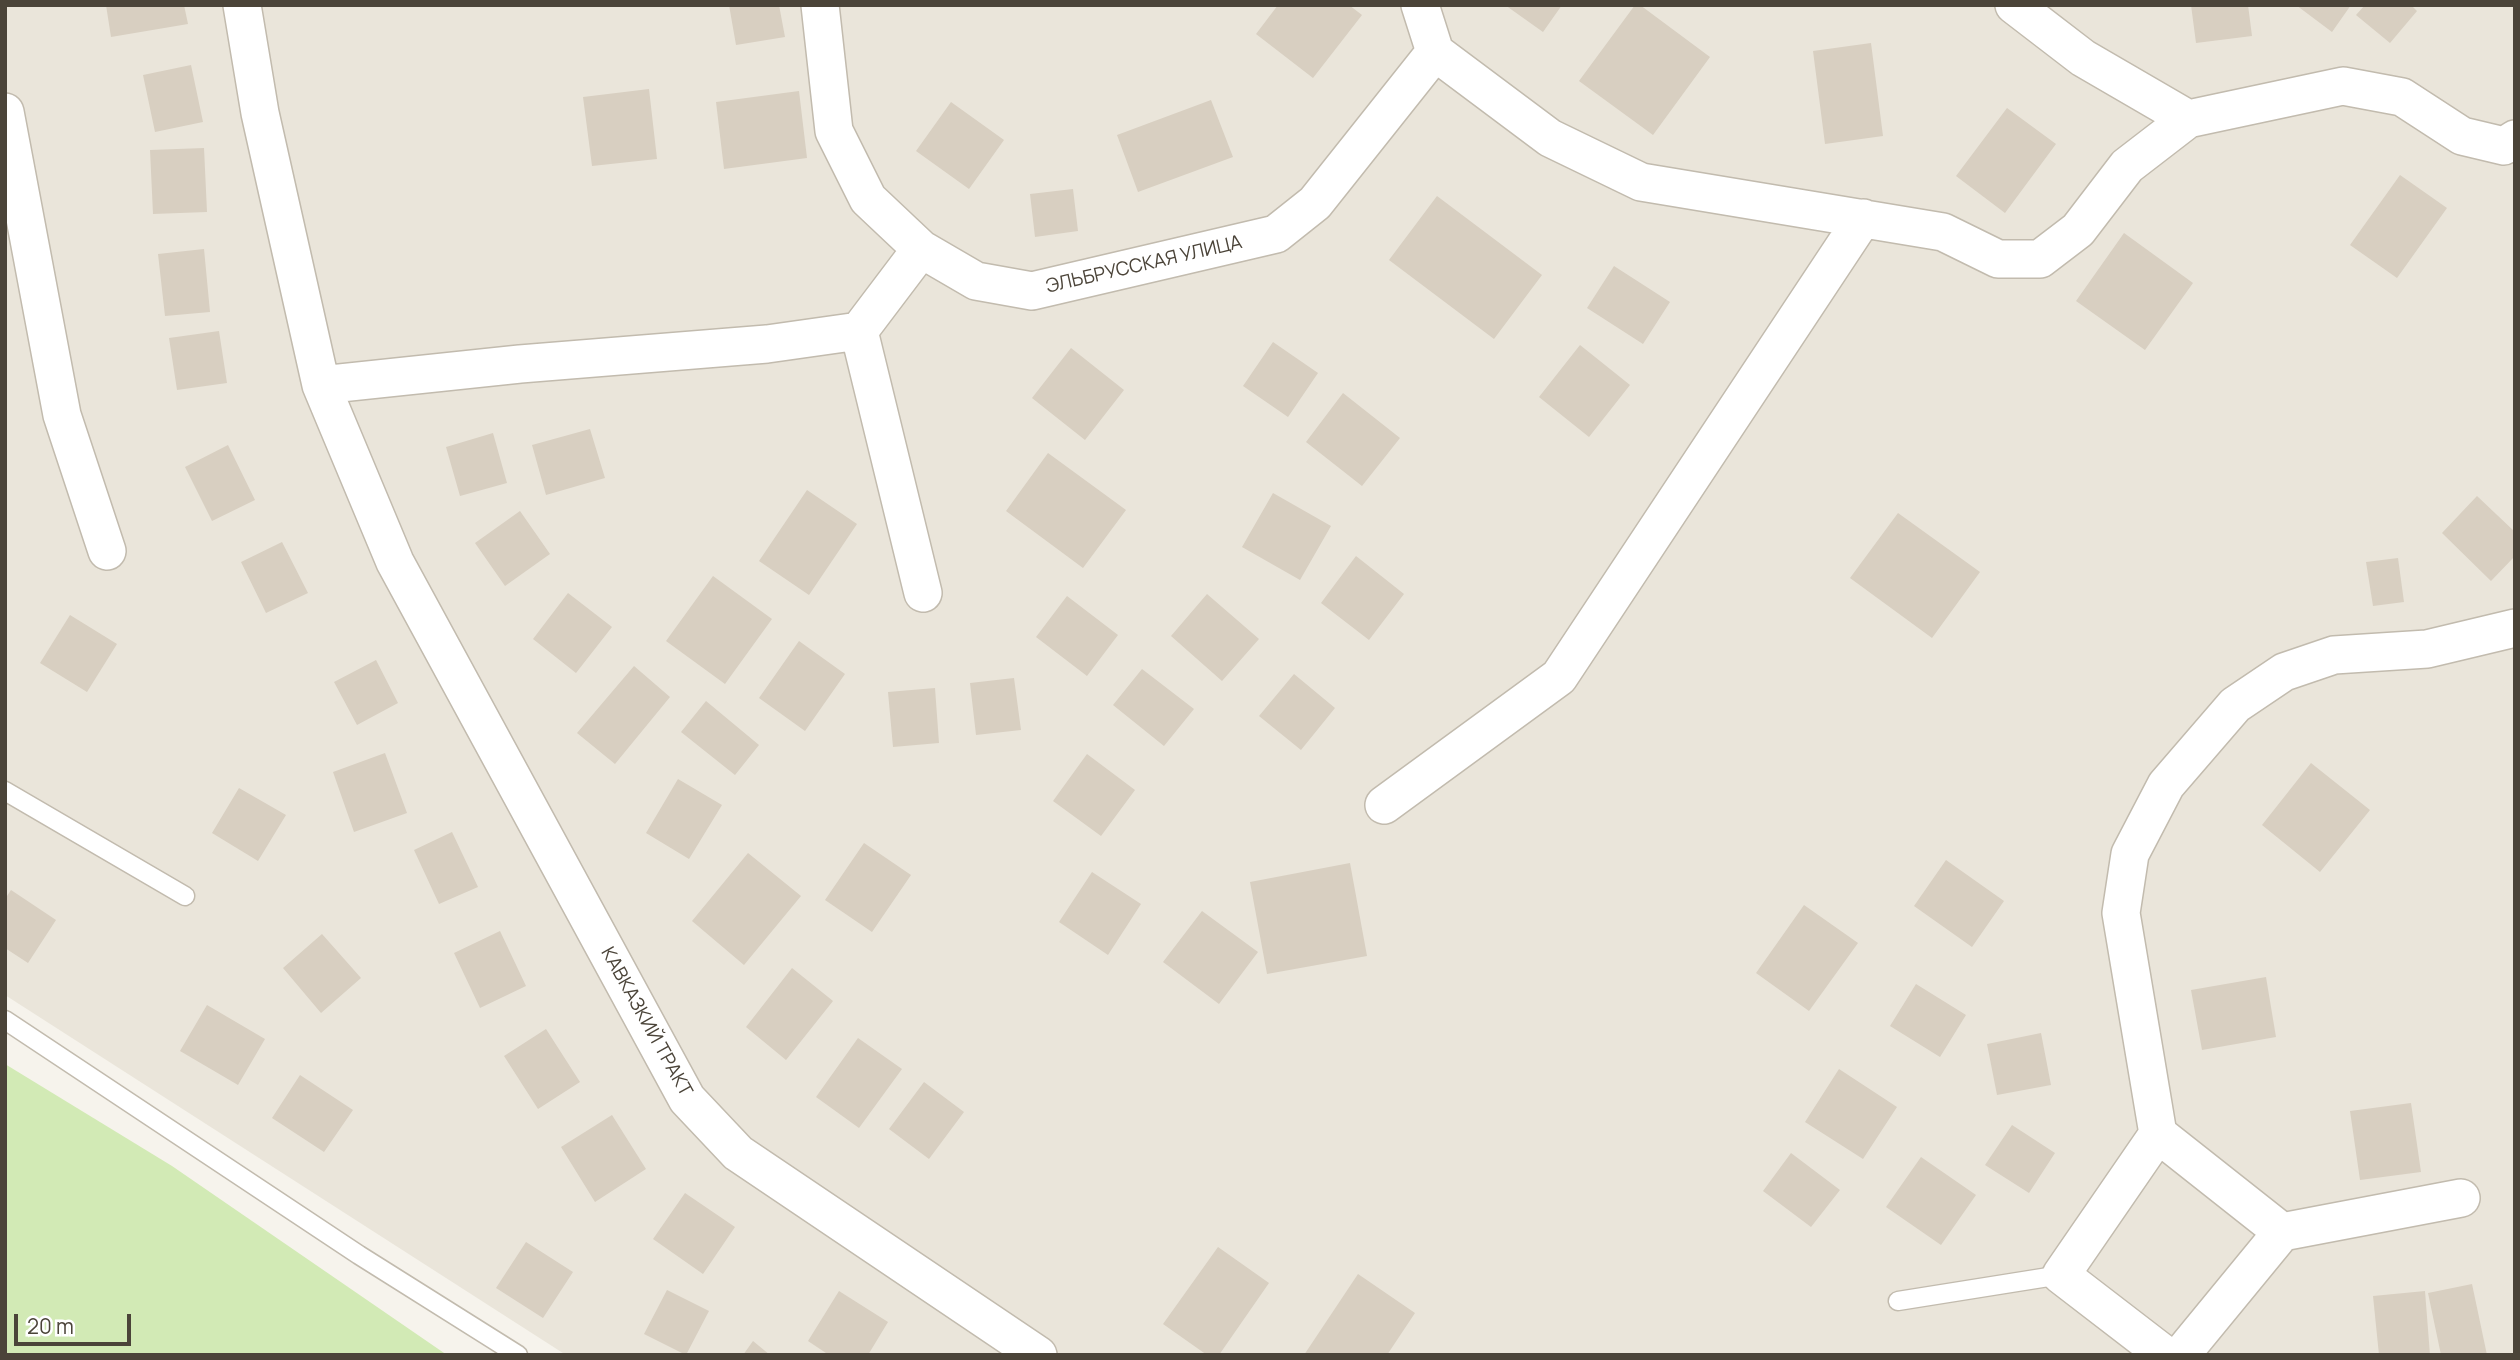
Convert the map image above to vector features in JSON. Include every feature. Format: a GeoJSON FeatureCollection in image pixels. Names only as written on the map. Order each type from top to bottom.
{"type":"FeatureCollection","features":[{"type":"Feature","properties":{"kind":"street","name":"КАВКАЗКИЙ ТРАКТ"},"geometry":{"type":"LineString","coordinates":[[242,5],[260,113],[321,385],[395,562],[687,1099],[738,1153],[1038,1355]]}},
{"type":"Feature","properties":{"kind":"street","name":"ЭЛЬБРУССКАЯ УЛИЦА"},"geometry":{"type":"LineString","coordinates":[[820,5],[834,131],[868,199],[921,248],[976,281],[1032,291],[1276,234],[1315,203],[1435,52]]}},
{"type":"Feature","properties":{"kind":"street"},"geometry":{"type":"LineString","coordinates":[[1420,5],[1435,52],[1550,138],[1641,181],[1943,232],[1998,259],[2040,259],[2078,230],[2127,166],[2188,120],[2343,86],[2402,97],[2462,136],[2511,147]]}},
{"type":"Feature","properties":{"kind":"street"},"geometry":{"type":"LineString","coordinates":[[2014,5],[2083,58],[2188,120]]}},
{"type":"Feature","properties":{"kind":"street"},"geometry":{"type":"LineString","coordinates":[[5,112],[62,415],[107,551]]}},
{"type":"Feature","properties":{"kind":"street"},"geometry":{"type":"LineString","coordinates":[[1384,805],[1559,677],[1863,218]]}},
{"type":"Feature","properties":{"kind":"street"},"geometry":{"type":"LineString","coordinates":[[321,385],[520,364],[767,344],[859,331],[921,248]]}},
{"type":"Feature","properties":{"kind":"street"},"geometry":{"type":"LineString","coordinates":[[859,331],[923,593]]}},
{"type":"Feature","properties":{"kind":"street"},"geometry":{"type":"LineString","coordinates":[[2282,1232],[2158,1134],[2121,914],[2130,854],[2166,785],[2235,705],[2284,672],[2333,655],[2427,649],[2515,628]]}},
{"type":"Feature","properties":{"kind":"street"},"geometry":{"type":"LineString","coordinates":[[2158,1134],[2061,1275],[2165,1355]]}},
{"type":"Feature","properties":{"kind":"street"},"geometry":{"type":"LineString","coordinates":[[2181,1355],[2282,1232],[2461,1198]]}},
{"type":"Feature","properties":{"kind":"lane"},"geometry":{"type":"LineString","coordinates":[[5,791],[186,896]]}},
{"type":"Feature","properties":{"kind":"lane"},"geometry":{"type":"LineString","coordinates":[[5,1020],[359,1255],[518,1355]]}},
{"type":"Feature","properties":{"kind":"lane"},"geometry":{"type":"LineString","coordinates":[[1898,1301],[2061,1275]]}},
{"type":"Feature","properties":{"kind":"shaded area"},"geometry":{"type":"Polygon","coordinates":[[[5,5],[2515,5],[2515,1355],[566,1355],[5,995],[5,5]]]}},
{"type":"Feature","properties":{"kind":"green space"},"geometry":{"type":"Polygon","coordinates":[[[5,1064],[172,1166],[447,1355],[5,1355],[5,1064]]]}},
{"type":"Feature","properties":{"kind":"building"},"geometry":{"type":"Polygon","coordinates":[[[106,5],[184,5],[188,24],[111,37],[106,5]]]}},
{"type":"Feature","properties":{"kind":"building"},"geometry":{"type":"Polygon","coordinates":[[[729,5],[779,5],[785,37],[736,45],[729,5]]]}},
{"type":"Feature","properties":{"kind":"building"},"geometry":{"type":"Polygon","coordinates":[[[1278,5],[1349,5],[1362,15],[1313,78],[1256,34],[1278,5]]]}},
{"type":"Feature","properties":{"kind":"building"},"geometry":{"type":"Polygon","coordinates":[[[1505,5],[1562,5],[1543,32],[1505,5]]]}},
{"type":"Feature","properties":{"kind":"building"},"geometry":{"type":"Polygon","coordinates":[[[1635,5],[1640,5],[1710,57],[1653,135],[1579,81],[1635,5]]]}},
{"type":"Feature","properties":{"kind":"building"},"geometry":{"type":"Polygon","coordinates":[[[2191,5],[2248,5],[2252,36],[2196,43],[2191,5]]]}},
{"type":"Feature","properties":{"kind":"building"},"geometry":{"type":"Polygon","coordinates":[[[2296,5],[2351,5],[2332,32],[2296,5]]]}},
{"type":"Feature","properties":{"kind":"building"},"geometry":{"type":"Polygon","coordinates":[[[2365,5],[2411,5],[2417,11],[2390,43],[2356,15],[2365,5]]]}},
{"type":"Feature","properties":{"kind":"building"},"geometry":{"type":"Polygon","coordinates":[[[1871,43],[1883,136],[1825,144],[1813,51],[1871,43]]]}},
{"type":"Feature","properties":{"kind":"building"},"geometry":{"type":"Polygon","coordinates":[[[191,65],[203,122],[155,132],[143,75],[191,65]]]}},
{"type":"Feature","properties":{"kind":"building"},"geometry":{"type":"Polygon","coordinates":[[[649,89],[657,159],[592,166],[583,97],[649,89]]]}},
{"type":"Feature","properties":{"kind":"building"},"geometry":{"type":"Polygon","coordinates":[[[799,91],[807,158],[724,169],[716,102],[799,91]]]}},
{"type":"Feature","properties":{"kind":"building"},"geometry":{"type":"Polygon","coordinates":[[[1211,100],[1233,157],[1138,192],[1117,135],[1211,100]]]}},
{"type":"Feature","properties":{"kind":"building"},"geometry":{"type":"Polygon","coordinates":[[[951,102],[1004,140],[969,189],[916,151],[951,102]]]}},
{"type":"Feature","properties":{"kind":"building"},"geometry":{"type":"Polygon","coordinates":[[[2007,108],[2056,144],[2005,213],[1956,176],[2007,108]]]}},
{"type":"Feature","properties":{"kind":"building"},"geometry":{"type":"Polygon","coordinates":[[[204,148],[207,212],[153,214],[150,150],[204,148]]]}},
{"type":"Feature","properties":{"kind":"building"},"geometry":{"type":"Polygon","coordinates":[[[2400,175],[2447,208],[2397,278],[2350,245],[2400,175]]]}},
{"type":"Feature","properties":{"kind":"building"},"geometry":{"type":"Polygon","coordinates":[[[1073,189],[1078,231],[1035,237],[1030,194],[1073,189]]]}},
{"type":"Feature","properties":{"kind":"building"},"geometry":{"type":"Polygon","coordinates":[[[1437,196],[1542,275],[1494,339],[1389,260],[1437,196]]]}},
{"type":"Feature","properties":{"kind":"building"},"geometry":{"type":"Polygon","coordinates":[[[2124,233],[2193,283],[2145,350],[2076,301],[2124,233]]]}},
{"type":"Feature","properties":{"kind":"building"},"geometry":{"type":"Polygon","coordinates":[[[204,249],[210,312],[165,316],[158,254],[204,249]]]}},
{"type":"Feature","properties":{"kind":"building"},"geometry":{"type":"Polygon","coordinates":[[[1614,266],[1670,302],[1643,344],[1587,308],[1614,266]]]}},
{"type":"Feature","properties":{"kind":"building"},"geometry":{"type":"Polygon","coordinates":[[[219,331],[227,383],[177,390],[169,338],[219,331]]]}},
{"type":"Feature","properties":{"kind":"building"},"geometry":{"type":"Polygon","coordinates":[[[1273,342],[1318,373],[1288,417],[1243,386],[1273,342]]]}},
{"type":"Feature","properties":{"kind":"building"},"geometry":{"type":"Polygon","coordinates":[[[1580,345],[1630,385],[1589,437],[1539,397],[1580,345]]]}},
{"type":"Feature","properties":{"kind":"building"},"geometry":{"type":"Polygon","coordinates":[[[1071,348],[1124,390],[1085,440],[1032,398],[1071,348]]]}},
{"type":"Feature","properties":{"kind":"building"},"geometry":{"type":"Polygon","coordinates":[[[1343,393],[1400,438],[1362,486],[1306,442],[1343,393]]]}},
{"type":"Feature","properties":{"kind":"building"},"geometry":{"type":"Polygon","coordinates":[[[590,429],[605,478],[546,495],[532,445],[590,429]]]}},
{"type":"Feature","properties":{"kind":"building"},"geometry":{"type":"Polygon","coordinates":[[[493,433],[507,483],[460,496],[446,447],[493,433]]]}},
{"type":"Feature","properties":{"kind":"building"},"geometry":{"type":"Polygon","coordinates":[[[228,445],[255,500],[212,521],[185,467],[228,445]]]}},
{"type":"Feature","properties":{"kind":"building"},"geometry":{"type":"Polygon","coordinates":[[[1048,453],[1126,510],[1083,568],[1006,511],[1048,453]]]}},
{"type":"Feature","properties":{"kind":"building"},"geometry":{"type":"Polygon","coordinates":[[[807,490],[857,524],[809,595],[759,561],[807,490]]]}},
{"type":"Feature","properties":{"kind":"building"},"geometry":{"type":"Polygon","coordinates":[[[1273,493],[1331,526],[1300,580],[1242,547],[1273,493]]]}},
{"type":"Feature","properties":{"kind":"building"},"geometry":{"type":"Polygon","coordinates":[[[2477,496],[2515,532],[2515,556],[2491,581],[2442,533],[2477,496]]]}},
{"type":"Feature","properties":{"kind":"building"},"geometry":{"type":"Polygon","coordinates":[[[520,511],[550,554],[505,586],[475,543],[520,511]]]}},
{"type":"Feature","properties":{"kind":"building"},"geometry":{"type":"Polygon","coordinates":[[[1898,513],[1980,572],[1932,638],[1850,578],[1898,513]]]}},
{"type":"Feature","properties":{"kind":"building"},"geometry":{"type":"Polygon","coordinates":[[[282,542],[308,593],[266,613],[241,562],[282,542]]]}},
{"type":"Feature","properties":{"kind":"building"},"geometry":{"type":"Polygon","coordinates":[[[1356,556],[1404,594],[1369,640],[1321,603],[1356,556]]]}},
{"type":"Feature","properties":{"kind":"building"},"geometry":{"type":"Polygon","coordinates":[[[2398,558],[2404,602],[2373,606],[2366,562],[2398,558]]]}},
{"type":"Feature","properties":{"kind":"building"},"geometry":{"type":"Polygon","coordinates":[[[713,576],[772,619],[725,684],[666,641],[713,576]]]}},
{"type":"Feature","properties":{"kind":"building"},"geometry":{"type":"Polygon","coordinates":[[[568,593],[612,627],[576,673],[533,639],[568,593]]]}},
{"type":"Feature","properties":{"kind":"building"},"geometry":{"type":"Polygon","coordinates":[[[1207,594],[1259,639],[1222,681],[1171,636],[1207,594]]]}},
{"type":"Feature","properties":{"kind":"building"},"geometry":{"type":"Polygon","coordinates":[[[1067,596],[1118,635],[1087,676],[1036,637],[1067,596]]]}},
{"type":"Feature","properties":{"kind":"building"},"geometry":{"type":"Polygon","coordinates":[[[70,615],[117,644],[87,692],[40,663],[70,615]]]}},
{"type":"Feature","properties":{"kind":"building"},"geometry":{"type":"Polygon","coordinates":[[[799,641],[845,674],[805,731],[759,698],[799,641]]]}},
{"type":"Feature","properties":{"kind":"building"},"geometry":{"type":"Polygon","coordinates":[[[376,660],[398,703],[357,725],[334,682],[376,660]]]}},
{"type":"Feature","properties":{"kind":"building"},"geometry":{"type":"Polygon","coordinates":[[[634,666],[670,697],[615,764],[577,733],[634,666]]]}},
{"type":"Feature","properties":{"kind":"building"},"geometry":{"type":"Polygon","coordinates":[[[1142,669],[1194,709],[1164,746],[1113,705],[1142,669]]]}},
{"type":"Feature","properties":{"kind":"building"},"geometry":{"type":"Polygon","coordinates":[[[1294,674],[1335,708],[1301,750],[1259,716],[1294,674]]]}},
{"type":"Feature","properties":{"kind":"building"},"geometry":{"type":"Polygon","coordinates":[[[1014,678],[1021,730],[976,735],[970,683],[1014,678]]]}},
{"type":"Feature","properties":{"kind":"building"},"geometry":{"type":"Polygon","coordinates":[[[935,688],[939,743],[893,747],[888,692],[935,688]]]}},
{"type":"Feature","properties":{"kind":"building"},"geometry":{"type":"Polygon","coordinates":[[[706,701],[759,745],[735,775],[681,732],[706,701]]]}},
{"type":"Feature","properties":{"kind":"building"},"geometry":{"type":"Polygon","coordinates":[[[385,753],[407,813],[354,832],[333,772],[385,753]]]}},
{"type":"Feature","properties":{"kind":"building"},"geometry":{"type":"Polygon","coordinates":[[[1087,754],[1135,790],[1101,836],[1053,801],[1087,754]]]}},
{"type":"Feature","properties":{"kind":"building"},"geometry":{"type":"Polygon","coordinates":[[[2311,763],[2370,810],[2320,872],[2262,825],[2311,763]]]}},
{"type":"Feature","properties":{"kind":"building"},"geometry":{"type":"Polygon","coordinates":[[[678,779],[722,805],[689,859],[646,833],[678,779]]]}},
{"type":"Feature","properties":{"kind":"building"},"geometry":{"type":"Polygon","coordinates":[[[239,788],[286,815],[258,861],[212,833],[239,788]]]}},
{"type":"Feature","properties":{"kind":"building"},"geometry":{"type":"Polygon","coordinates":[[[452,832],[478,887],[439,904],[414,850],[452,832]]]}},
{"type":"Feature","properties":{"kind":"building"},"geometry":{"type":"Polygon","coordinates":[[[864,843],[911,875],[872,932],[825,900],[864,843]]]}},
{"type":"Feature","properties":{"kind":"building"},"geometry":{"type":"Polygon","coordinates":[[[748,853],[801,896],[744,965],[692,921],[748,853]]]}},
{"type":"Feature","properties":{"kind":"building"},"geometry":{"type":"Polygon","coordinates":[[[1946,860],[2004,901],[1972,947],[1914,906],[1946,860]]]}},
{"type":"Feature","properties":{"kind":"building"},"geometry":{"type":"Polygon","coordinates":[[[1350,863],[1367,956],[1267,974],[1250,882],[1350,863]]]}},
{"type":"Feature","properties":{"kind":"building"},"geometry":{"type":"Polygon","coordinates":[[[1092,872],[1141,904],[1108,955],[1059,922],[1092,872]]]}},
{"type":"Feature","properties":{"kind":"building"},"geometry":{"type":"Polygon","coordinates":[[[11,890],[56,920],[28,963],[5,948],[5,899],[11,890]]]}},
{"type":"Feature","properties":{"kind":"building"},"geometry":{"type":"Polygon","coordinates":[[[1804,905],[1858,943],[1809,1011],[1756,973],[1804,905]]]}},
{"type":"Feature","properties":{"kind":"building"},"geometry":{"type":"Polygon","coordinates":[[[1202,911],[1258,952],[1219,1004],[1163,962],[1202,911]]]}},
{"type":"Feature","properties":{"kind":"building"},"geometry":{"type":"Polygon","coordinates":[[[500,931],[526,986],[480,1008],[454,953],[500,931]]]}},
{"type":"Feature","properties":{"kind":"building"},"geometry":{"type":"Polygon","coordinates":[[[322,934],[361,978],[321,1013],[283,968],[322,934]]]}},
{"type":"Feature","properties":{"kind":"building"},"geometry":{"type":"Polygon","coordinates":[[[792,968],[833,1001],[786,1060],[746,1027],[792,968]]]}},
{"type":"Feature","properties":{"kind":"building"},"geometry":{"type":"Polygon","coordinates":[[[2266,977],[2276,1037],[2202,1050],[2191,990],[2266,977]]]}},
{"type":"Feature","properties":{"kind":"building"},"geometry":{"type":"Polygon","coordinates":[[[1916,984],[1966,1015],[1940,1057],[1890,1026],[1916,984]]]}},
{"type":"Feature","properties":{"kind":"building"},"geometry":{"type":"Polygon","coordinates":[[[207,1005],[265,1039],[238,1085],[180,1051],[207,1005]]]}},
{"type":"Feature","properties":{"kind":"building"},"geometry":{"type":"Polygon","coordinates":[[[546,1029],[580,1082],[538,1109],[504,1056],[546,1029]]]}},
{"type":"Feature","properties":{"kind":"building"},"geometry":{"type":"Polygon","coordinates":[[[2041,1033],[2051,1085],[1997,1095],[1987,1044],[2041,1033]]]}},
{"type":"Feature","properties":{"kind":"building"},"geometry":{"type":"Polygon","coordinates":[[[858,1038],[902,1069],[859,1128],[816,1097],[858,1038]]]}},
{"type":"Feature","properties":{"kind":"building"},"geometry":{"type":"Polygon","coordinates":[[[1839,1069],[1897,1107],[1863,1159],[1805,1122],[1839,1069]]]}},
{"type":"Feature","properties":{"kind":"building"},"geometry":{"type":"Polygon","coordinates":[[[300,1075],[353,1110],[324,1152],[272,1118],[300,1075]]]}},
{"type":"Feature","properties":{"kind":"building"},"geometry":{"type":"Polygon","coordinates":[[[924,1082],[964,1112],[929,1159],[889,1129],[924,1082]]]}},
{"type":"Feature","properties":{"kind":"building"},"geometry":{"type":"Polygon","coordinates":[[[2411,1103],[2421,1172],[2360,1180],[2350,1111],[2411,1103]]]}},
{"type":"Feature","properties":{"kind":"building"},"geometry":{"type":"Polygon","coordinates":[[[612,1115],[646,1169],[595,1202],[561,1147],[612,1115]]]}},
{"type":"Feature","properties":{"kind":"building"},"geometry":{"type":"Polygon","coordinates":[[[2012,1125],[2055,1153],[2029,1193],[1985,1165],[2012,1125]]]}},
{"type":"Feature","properties":{"kind":"building"},"geometry":{"type":"Polygon","coordinates":[[[1791,1153],[1840,1190],[1811,1227],[1763,1191],[1791,1153]]]}},
{"type":"Feature","properties":{"kind":"building"},"geometry":{"type":"Polygon","coordinates":[[[1921,1157],[1976,1195],[1941,1245],[1886,1207],[1921,1157]]]}},
{"type":"Feature","properties":{"kind":"building"},"geometry":{"type":"Polygon","coordinates":[[[685,1193],[735,1227],[703,1274],[653,1239],[685,1193]]]}},
{"type":"Feature","properties":{"kind":"building"},"geometry":{"type":"Polygon","coordinates":[[[526,1242],[573,1272],[543,1318],[496,1288],[526,1242]]]}},
{"type":"Feature","properties":{"kind":"building"},"geometry":{"type":"Polygon","coordinates":[[[1218,1247],[1269,1283],[1219,1355],[1207,1355],[1163,1324],[1218,1247]]]}},
{"type":"Feature","properties":{"kind":"building"},"geometry":{"type":"Polygon","coordinates":[[[1358,1274],[1415,1313],[1387,1355],[1304,1355],[1358,1274]]]}},
{"type":"Feature","properties":{"kind":"building"},"geometry":{"type":"Polygon","coordinates":[[[2472,1284],[2487,1355],[2441,1355],[2428,1293],[2472,1284]]]}},
{"type":"Feature","properties":{"kind":"building"},"geometry":{"type":"Polygon","coordinates":[[[667,1290],[709,1311],[686,1355],[644,1334],[667,1290]]]}},
{"type":"Feature","properties":{"kind":"building"},"geometry":{"type":"Polygon","coordinates":[[[839,1291],[888,1322],[868,1355],[829,1355],[808,1341],[839,1291]]]}},
{"type":"Feature","properties":{"kind":"building"},"geometry":{"type":"Polygon","coordinates":[[[2425,1291],[2430,1355],[2379,1355],[2373,1296],[2425,1291]]]}},
{"type":"Feature","properties":{"kind":"building"},"geometry":{"type":"Polygon","coordinates":[[[753,1341],[770,1355],[743,1355],[753,1341]]]}}]}
